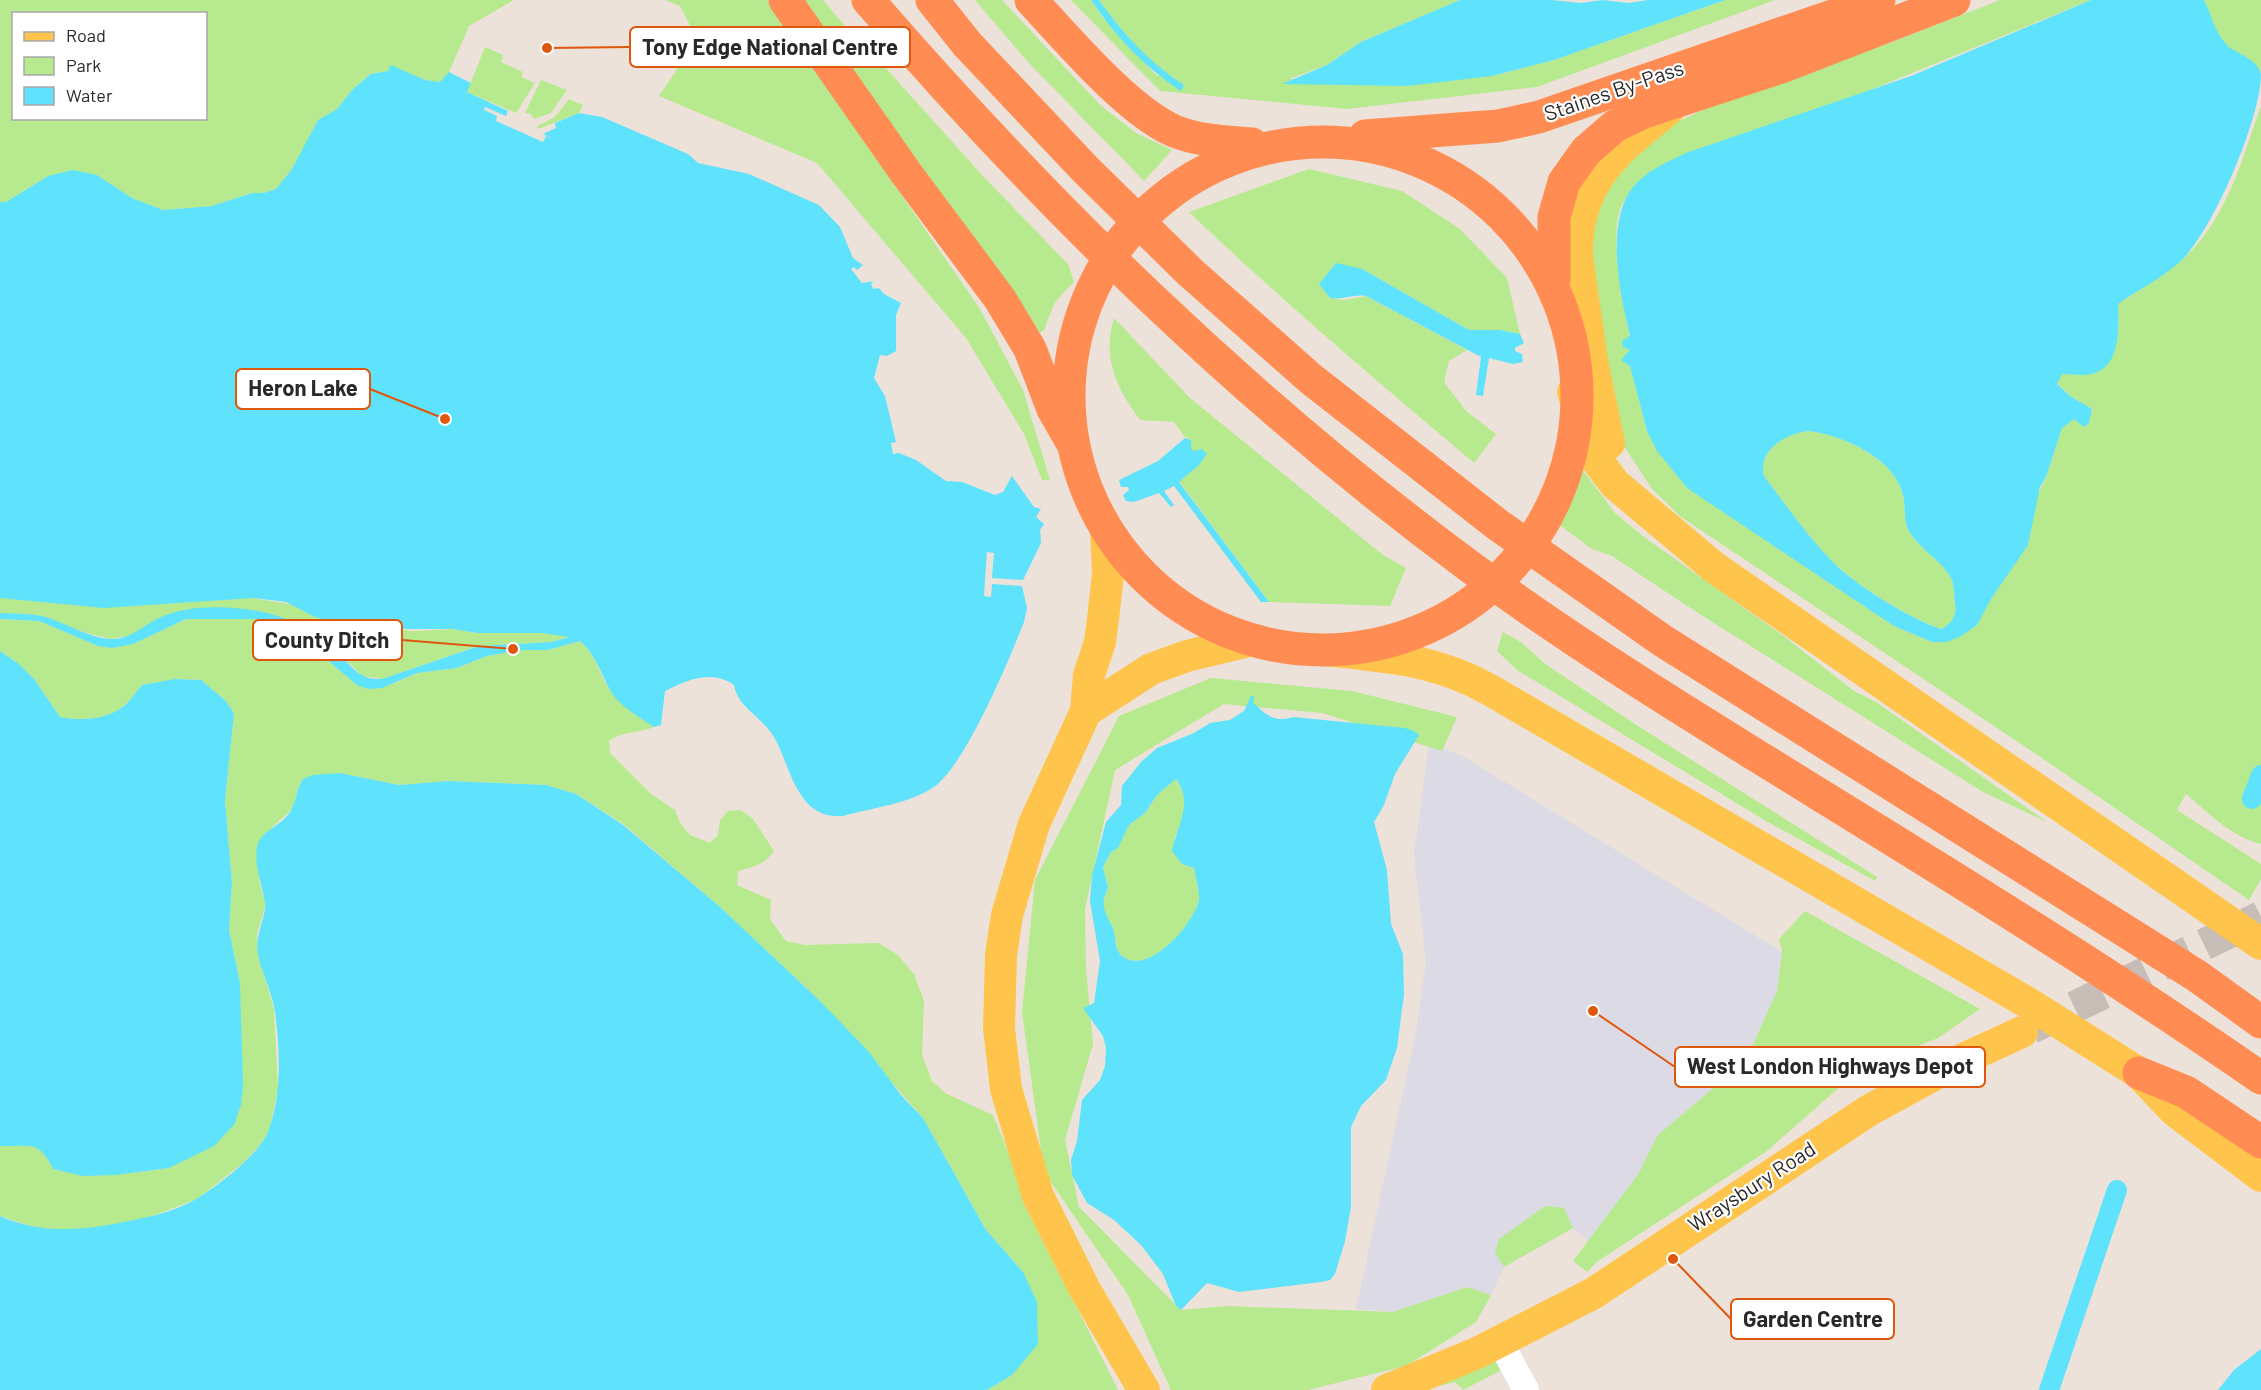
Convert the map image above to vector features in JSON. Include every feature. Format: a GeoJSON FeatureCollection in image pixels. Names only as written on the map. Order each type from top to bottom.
{"type":"FeatureCollection","features":[{"type":"Feature","properties":{"kind":"highway"},"geometry":{"type":"LineString","coordinates":[[784,0],[906,173],[1000,298],[1030,349],[1053,409],[1084,464]]}},
{"type":"Feature","properties":{"kind":"highway"},"geometry":{"type":"LineString","coordinates":[[868,0],[962,109],[1065,216],[1159,307],[1295,429],[1469,566],[1642,685],[2150,1001],[2261,1078]]}},
{"type":"Feature","properties":{"kind":"highway"},"geometry":{"type":"LineString","coordinates":[[932,0],[967,44],[1086,170],[1191,273],[1311,380],[1498,525],[1663,641],[2197,976],[2261,1022]]}},
{"type":"Feature","properties":{"kind":"highway"},"geometry":{"type":"LineString","coordinates":[[1031,0],[1085,57],[1146,114],[1159,123],[1192,137],[1289,147]]}},
{"type":"Feature","properties":{"kind":"highway","name":"Staines By-Pass"},"geometry":{"type":"LineString","coordinates":[[1340,141],[1378,133],[1498,126],[1539,117],[1879,0]]}},
{"type":"Feature","properties":{"kind":"highway","name":"Staines By-Pass"},"geometry":{"type":"LineString","coordinates":[[1556,297],[1552,261],[1554,217],[1564,182],[1572,168],[1593,144],[1615,126],[1644,112],[1675,104],[1781,67],[1954,0]]}},
{"type":"Feature","properties":{"kind":"highway"},"geometry":{"type":"LineString","coordinates":[[1340,141],[1430,161],[1449,168],[1485,190],[1507,211],[1540,260],[1556,297],[1573,392],[1570,437],[1563,480],[1547,519],[1512,566],[1494,584],[1467,603],[1428,624],[1384,638],[1325,650],[1245,642],[1194,625],[1158,600],[1124,562],[1106,530],[1084,464],[1073,385],[1076,341],[1091,292],[1172,187],[1190,172],[1211,162],[1243,154],[1340,141]]}},
{"type":"Feature","properties":{"kind":"highway"},"geometry":{"type":"LineString","coordinates":[[2139,1073],[2186,1092],[2261,1142]]}},
{"type":"Feature","properties":{"kind":"main road"},"geometry":{"type":"LineString","coordinates":[[1656,519],[1624,477],[1608,440],[1591,357],[1577,239],[1589,194],[1606,166],[1637,133],[1675,104]]}},
{"type":"Feature","properties":{"kind":"main road"},"geometry":{"type":"LineString","coordinates":[[1573,392],[1593,455],[1615,484],[1715,568],[2261,944]]}},
{"type":"Feature","properties":{"kind":"main road"},"geometry":{"type":"LineString","coordinates":[[1106,530],[1108,574],[1100,642],[1089,675],[1086,711],[1034,824],[1007,915],[1000,955],[999,1028],[1006,1089],[1038,1196],[1084,1288],[1144,1390]]}},
{"type":"Feature","properties":{"kind":"main road"},"geometry":{"type":"LineString","coordinates":[[1086,711],[1151,669],[1245,642]]}},
{"type":"Feature","properties":{"kind":"main road"},"geometry":{"type":"LineString","coordinates":[[1325,650],[1415,661],[1463,675],[1644,782],[1817,878],[2028,1003],[2139,1073],[2175,1111],[2261,1176]]}},
{"type":"Feature","properties":{"kind":"main road","name":"Wraysbury Road"},"geometry":{"type":"LineString","coordinates":[[1387,1390],[1500,1342],[1594,1293],[1868,1112],[1963,1059],[2022,1032]]}},
{"type":"Feature","properties":{"kind":"street"},"geometry":{"type":"LineString","coordinates":[[1500,1342],[1526,1390]]}},
{"type":"Feature","properties":{"kind":"shaded area"},"geometry":{"type":"Polygon","coordinates":[[[1429,744],[1461,755],[1782,952],[1777,991],[1746,1060],[1657,1136],[1639,1173],[1589,1242],[1573,1228],[1504,1267],[1491,1295],[1467,1287],[1393,1312],[1356,1309],[1416,1032],[1426,962],[1414,855],[1429,744]]]}},
{"type":"Feature","properties":{"kind":"green space"},"geometry":{"type":"Polygon","coordinates":[[[0,0],[514,0],[469,26],[449,72],[441,82],[425,80],[391,66],[388,71],[371,74],[353,89],[337,109],[318,121],[292,169],[276,189],[264,193],[252,193],[212,206],[163,210],[132,198],[97,175],[48,176],[6,202],[0,202],[0,0]]]}},
{"type":"Feature","properties":{"kind":"green space"},"geometry":{"type":"Polygon","coordinates":[[[665,0],[767,0],[980,309],[1023,390],[1050,480],[1042,480],[1024,434],[966,338],[817,163],[659,96],[697,39],[680,6],[665,0]]]}},
{"type":"Feature","properties":{"kind":"green space"},"geometry":{"type":"Polygon","coordinates":[[[805,0],[823,0],[855,38],[876,57],[982,175],[1068,264],[1074,282],[1055,302],[1044,330],[1040,333],[900,140],[805,0]]]}},
{"type":"Feature","properties":{"kind":"green space"},"geometry":{"type":"Polygon","coordinates":[[[975,0],[1002,0],[1100,105],[1136,133],[1172,150],[1144,181],[1027,61],[975,0]]]}},
{"type":"Feature","properties":{"kind":"green space"},"geometry":{"type":"Polygon","coordinates":[[[1071,0],[1091,0],[1102,16],[1155,74],[1184,85],[1137,47],[1099,0],[1460,0],[1361,42],[1327,65],[1289,79],[1492,76],[1554,60],[1725,0],[1775,0],[1537,87],[1347,109],[1160,91],[1071,0]]]}},
{"type":"Feature","properties":{"kind":"green space"},"geometry":{"type":"Polygon","coordinates":[[[2000,0],[2091,0],[1633,187],[1621,207],[1616,235],[1618,271],[1630,337],[1623,347],[1630,350],[1630,366],[1647,431],[1894,626],[1932,642],[1977,625],[2046,477],[2062,428],[2074,419],[2089,423],[2092,409],[2070,396],[2057,383],[2062,374],[2093,374],[2119,326],[2118,304],[2178,263],[2208,230],[2220,211],[2239,169],[2261,106],[2261,844],[2230,830],[2186,794],[2177,810],[2261,864],[2261,879],[2249,900],[2036,754],[1681,517],[1652,489],[1622,443],[1587,248],[1600,198],[1626,157],[1657,131],[1712,106],[1895,41],[2000,0]]]}},
{"type":"Feature","properties":{"kind":"green space"},"geometry":{"type":"Polygon","coordinates":[[[2204,0],[2261,0],[2261,73],[2250,61],[2223,41],[2216,31],[2204,0]]]}},
{"type":"Feature","properties":{"kind":"green space"},"geometry":{"type":"Polygon","coordinates":[[[485,47],[503,55],[501,62],[523,72],[521,77],[535,83],[516,113],[467,92],[485,47]]]}},
{"type":"Feature","properties":{"kind":"green space"},"geometry":{"type":"Polygon","coordinates":[[[541,80],[567,90],[551,113],[534,119],[531,114],[525,113],[541,80]]]}},
{"type":"Feature","properties":{"kind":"green space"},"geometry":{"type":"Polygon","coordinates":[[[569,99],[583,105],[579,113],[538,129],[537,126],[555,117],[569,99]]]}},
{"type":"Feature","properties":{"kind":"green space"},"geometry":{"type":"Polygon","coordinates":[[[1309,169],[1402,191],[1460,229],[1507,278],[1520,334],[1500,330],[1469,330],[1362,269],[1330,298],[1344,300],[1366,296],[1467,350],[1449,361],[1444,382],[1467,412],[1496,434],[1474,463],[1365,371],[1189,212],[1309,169]]]}},
{"type":"Feature","properties":{"kind":"green space"},"geometry":{"type":"Polygon","coordinates":[[[1114,318],[1190,398],[1383,555],[1406,568],[1390,606],[1269,602],[1179,481],[1198,466],[1191,449],[1191,440],[1184,436],[1174,422],[1140,420],[1124,396],[1111,360],[1111,333],[1114,318]]]}},
{"type":"Feature","properties":{"kind":"green space"},"geometry":{"type":"Polygon","coordinates":[[[1809,431],[1851,443],[1890,470],[1903,495],[1909,531],[1943,567],[1952,580],[1955,615],[1942,629],[1900,610],[1842,571],[1823,552],[1764,476],[1765,458],[1776,444],[1792,435],[1809,431]]]}},
{"type":"Feature","properties":{"kind":"green space"},"geometry":{"type":"Polygon","coordinates":[[[1579,465],[1615,513],[1644,537],[1785,637],[1854,691],[1876,702],[2047,822],[1983,792],[1698,613],[1612,556],[1592,549],[1558,524],[1573,497],[1579,465]]]}},
{"type":"Feature","properties":{"kind":"green space"},"geometry":{"type":"Polygon","coordinates":[[[0,598],[180,603],[206,599],[253,598],[295,605],[315,617],[412,631],[453,629],[477,633],[542,633],[571,636],[551,642],[479,646],[382,679],[362,676],[329,643],[299,625],[260,611],[172,613],[131,635],[111,639],[82,632],[41,616],[0,613],[0,598]]]}},
{"type":"Feature","properties":{"kind":"green space"},"geometry":{"type":"Polygon","coordinates":[[[216,617],[258,619],[279,625],[294,632],[357,685],[382,688],[418,673],[457,668],[487,656],[521,650],[548,650],[580,641],[591,654],[617,699],[654,727],[621,735],[609,741],[610,753],[651,794],[675,810],[680,823],[690,835],[710,843],[718,835],[720,820],[728,811],[741,810],[753,819],[774,851],[758,865],[738,871],[737,885],[771,900],[770,919],[786,941],[805,945],[878,943],[898,955],[914,974],[924,1001],[922,1055],[932,1081],[945,1093],[993,1115],[1050,1254],[1118,1390],[987,1390],[1012,1375],[1023,1272],[986,1230],[923,1118],[820,1001],[720,907],[622,823],[576,794],[546,785],[448,781],[399,785],[340,773],[300,782],[293,808],[263,836],[259,881],[266,904],[257,934],[258,955],[274,1009],[278,1089],[269,1131],[259,1146],[243,1163],[197,1199],[150,1217],[97,1229],[51,1229],[36,1228],[0,1216],[0,1146],[26,1146],[38,1149],[48,1159],[53,1169],[68,1172],[111,1174],[169,1168],[240,1029],[240,983],[229,930],[232,882],[225,801],[234,713],[225,700],[201,680],[175,679],[142,685],[124,706],[102,717],[76,719],[60,717],[34,679],[19,664],[0,651],[0,619],[39,621],[98,646],[133,644],[186,619],[216,617]]]}},
{"type":"Feature","properties":{"kind":"green space"},"geometry":{"type":"Polygon","coordinates":[[[1503,632],[1522,643],[1544,663],[1638,726],[1877,877],[1875,881],[1766,821],[1517,670],[1497,651],[1503,632]]]}},
{"type":"Feature","properties":{"kind":"green space"},"geometry":{"type":"Polygon","coordinates":[[[1211,678],[1352,691],[1457,717],[1442,751],[1322,713],[1224,704],[1115,770],[1085,909],[1086,969],[1093,1044],[1065,1140],[1079,1207],[1181,1310],[1226,1306],[1393,1312],[1467,1287],[1491,1295],[1476,1322],[1406,1366],[1308,1390],[1171,1390],[1128,1295],[1044,1172],[1022,1012],[1035,880],[1119,716],[1211,678]]]}},
{"type":"Feature","properties":{"kind":"green space"},"geometry":{"type":"Polygon","coordinates":[[[1176,779],[1183,794],[1184,809],[1174,839],[1182,864],[1194,868],[1199,900],[1189,921],[1169,944],[1157,954],[1133,961],[1119,953],[1105,912],[1104,899],[1108,888],[1103,867],[1111,852],[1118,847],[1129,825],[1145,813],[1157,795],[1176,779]]]}},
{"type":"Feature","properties":{"kind":"green space"},"geometry":{"type":"Polygon","coordinates":[[[1805,911],[1980,1009],[1938,1038],[1860,1069],[1767,1151],[1598,1261],[1587,1272],[1573,1261],[1639,1173],[1657,1136],[1746,1060],[1777,991],[1782,952],[1779,939],[1805,911]]]}},
{"type":"Feature","properties":{"kind":"green space"},"geometry":{"type":"Polygon","coordinates":[[[1545,1206],[1564,1208],[1573,1228],[1504,1267],[1495,1253],[1499,1239],[1545,1206]]]}},
{"type":"Feature","properties":{"kind":"green space"},"geometry":{"type":"Polygon","coordinates":[[[1485,1361],[1499,1362],[1506,1368],[1463,1390],[1455,1382],[1430,1388],[1485,1361]]]}},
{"type":"Feature","properties":{"kind":"water"},"geometry":{"type":"Polygon","coordinates":[[[1091,0],[1099,0],[1138,47],[1184,85],[1181,91],[1155,72],[1132,50],[1091,0]]]}},
{"type":"Feature","properties":{"kind":"water"},"geometry":{"type":"Polygon","coordinates":[[[1460,0],[1552,0],[1580,3],[1603,0],[1628,3],[1648,0],[1725,0],[1554,60],[1492,76],[1407,86],[1282,84],[1327,65],[1361,42],[1460,0]]]}},
{"type":"Feature","properties":{"kind":"water"},"geometry":{"type":"Polygon","coordinates":[[[2091,0],[2204,0],[2223,40],[2255,64],[2261,74],[2259,93],[2244,144],[2221,199],[2195,245],[2175,266],[2118,304],[2118,334],[2113,355],[2108,364],[2091,374],[2062,374],[2057,384],[2070,396],[2092,409],[2089,423],[2084,427],[2074,419],[2062,428],[2046,477],[2040,487],[2028,545],[1991,599],[1977,625],[1947,642],[1932,642],[1894,626],[1687,488],[1657,451],[1647,431],[1630,366],[1621,360],[1630,350],[1623,347],[1622,341],[1630,336],[1619,280],[1617,240],[1624,203],[1638,182],[1657,168],[1686,153],[1911,76],[2091,0]],[[1800,432],[1776,444],[1765,458],[1764,476],[1823,552],[1842,571],[1869,591],[1916,619],[1942,629],[1955,615],[1952,580],[1943,567],[1909,531],[1903,495],[1898,482],[1890,470],[1865,451],[1851,443],[1822,433],[1800,432]]]}},
{"type":"Feature","properties":{"kind":"water"},"geometry":{"type":"Polygon","coordinates":[[[391,65],[425,80],[440,82],[449,72],[471,83],[467,92],[508,111],[506,116],[485,107],[484,110],[497,116],[496,121],[543,142],[546,136],[553,139],[543,134],[556,128],[555,123],[579,113],[602,117],[688,154],[698,163],[749,174],[819,205],[840,227],[853,258],[863,265],[857,270],[854,267],[851,269],[862,283],[875,281],[871,283],[873,289],[879,288],[884,294],[901,303],[896,315],[896,351],[887,356],[880,355],[874,378],[885,396],[896,442],[891,443],[893,454],[899,453],[916,460],[946,481],[962,482],[995,495],[1003,492],[1012,476],[1034,507],[1041,509],[1036,517],[1044,524],[1040,530],[1041,543],[1023,580],[992,578],[994,553],[987,552],[984,596],[991,597],[992,584],[1022,586],[1027,608],[1024,622],[973,735],[946,775],[934,787],[913,798],[890,805],[843,816],[827,815],[814,809],[804,799],[796,787],[772,734],[744,705],[734,685],[725,680],[708,677],[690,680],[665,691],[661,725],[654,727],[630,711],[614,696],[594,658],[580,641],[548,650],[521,650],[487,656],[457,668],[417,673],[382,688],[368,689],[357,685],[294,632],[258,619],[186,619],[133,644],[112,648],[98,646],[39,621],[0,619],[0,613],[36,615],[50,618],[101,638],[117,639],[130,635],[170,613],[182,610],[221,607],[258,611],[286,619],[321,637],[358,672],[372,679],[382,679],[479,646],[551,642],[569,637],[542,633],[477,633],[453,629],[361,629],[315,617],[286,602],[253,598],[104,608],[0,598],[0,202],[6,202],[48,176],[73,170],[97,175],[132,198],[163,210],[212,206],[252,193],[264,193],[276,189],[292,169],[318,120],[337,109],[353,89],[371,74],[388,71],[391,65]]]}},
{"type":"Feature","properties":{"kind":"water"},"geometry":{"type":"Polygon","coordinates":[[[1336,263],[1362,269],[1469,330],[1500,330],[1520,334],[1524,343],[1515,348],[1515,351],[1522,354],[1523,362],[1513,364],[1489,358],[1483,396],[1476,395],[1481,357],[1366,296],[1330,298],[1319,284],[1336,263]]]}},
{"type":"Feature","properties":{"kind":"water"},"geometry":{"type":"Polygon","coordinates":[[[1185,438],[1191,440],[1191,449],[1194,451],[1202,449],[1207,454],[1198,466],[1179,482],[1269,602],[1261,602],[1174,486],[1164,491],[1174,505],[1171,507],[1159,493],[1134,502],[1126,501],[1123,495],[1129,490],[1128,487],[1121,487],[1119,480],[1158,461],[1185,438]]]}},
{"type":"Feature","properties":{"kind":"water"},"geometry":{"type":"Polygon","coordinates":[[[0,651],[19,664],[34,679],[60,717],[85,719],[102,717],[124,706],[142,685],[175,679],[201,680],[225,700],[234,713],[225,801],[232,882],[229,930],[240,983],[243,1085],[241,1105],[234,1125],[214,1146],[169,1168],[116,1175],[83,1176],[53,1169],[48,1159],[38,1149],[26,1146],[0,1146],[0,651]]]}},
{"type":"Feature","properties":{"kind":"water"},"geometry":{"type":"Polygon","coordinates":[[[1251,696],[1254,696],[1253,703],[1276,718],[1293,717],[1405,728],[1419,735],[1395,774],[1384,805],[1374,822],[1387,870],[1391,924],[1403,954],[1404,994],[1397,1048],[1386,1080],[1361,1106],[1351,1127],[1351,1207],[1345,1241],[1335,1274],[1330,1280],[1321,1282],[1239,1292],[1207,1283],[1181,1310],[1176,1306],[1163,1274],[1141,1245],[1114,1220],[1087,1203],[1072,1175],[1071,1160],[1077,1141],[1082,1100],[1100,1080],[1105,1066],[1106,1048],[1103,1036],[1083,1008],[1094,1003],[1100,961],[1090,901],[1092,875],[1106,822],[1121,805],[1122,786],[1141,762],[1157,748],[1194,733],[1210,723],[1230,720],[1244,711],[1251,696]],[[1176,779],[1157,795],[1145,813],[1129,825],[1118,848],[1111,852],[1103,867],[1108,888],[1104,899],[1105,912],[1119,953],[1133,961],[1157,954],[1169,944],[1189,921],[1199,900],[1194,868],[1182,864],[1172,851],[1183,814],[1184,797],[1176,779]]]}},
{"type":"Feature","properties":{"kind":"water"},"geometry":{"type":"Polygon","coordinates":[[[340,773],[399,785],[448,781],[546,785],[576,794],[622,824],[720,907],[820,1001],[869,1052],[901,1095],[923,1118],[986,1230],[1023,1272],[1037,1302],[1038,1344],[1012,1375],[987,1390],[0,1390],[0,1216],[35,1227],[71,1229],[89,1228],[164,1213],[192,1201],[217,1185],[249,1158],[265,1138],[276,1101],[279,1056],[274,1005],[257,947],[265,908],[257,868],[258,842],[290,812],[303,779],[313,775],[340,773]]]}},
{"type":"Feature","properties":{"kind":"water"},"geometry":{"type":"Polygon","coordinates":[[[2261,1349],[2261,1390],[2218,1390],[2234,1370],[2261,1349]]]}},
{"type":"Feature","properties":{"kind":"waterway"},"geometry":{"type":"LineString","coordinates":[[2252,799],[2261,775]]}},
{"type":"Feature","properties":{"kind":"waterway"},"geometry":{"type":"LineString","coordinates":[[2049,1390],[2117,1190]]}},
{"type":"Feature","properties":{"kind":"tunnel"},"geometry":{"type":"LineString","coordinates":[[2031,1028],[2261,917]]}},
{"type":"Feature","properties":{"kind":"place","name":"Tony Edge National Centre"},"geometry":{"type":"Point","coordinates":[547,48]}},
{"type":"Feature","properties":{"kind":"place","name":"Heron Lake"},"geometry":{"type":"Point","coordinates":[445,419]}},
{"type":"Feature","properties":{"kind":"place","name":"County Ditch"},"geometry":{"type":"Point","coordinates":[513,649]}},
{"type":"Feature","properties":{"kind":"place","name":"West London Highways Depot"},"geometry":{"type":"Point","coordinates":[1593,1011]}},
{"type":"Feature","properties":{"kind":"place","name":"Garden Centre"},"geometry":{"type":"Point","coordinates":[1673,1259]}}]}
